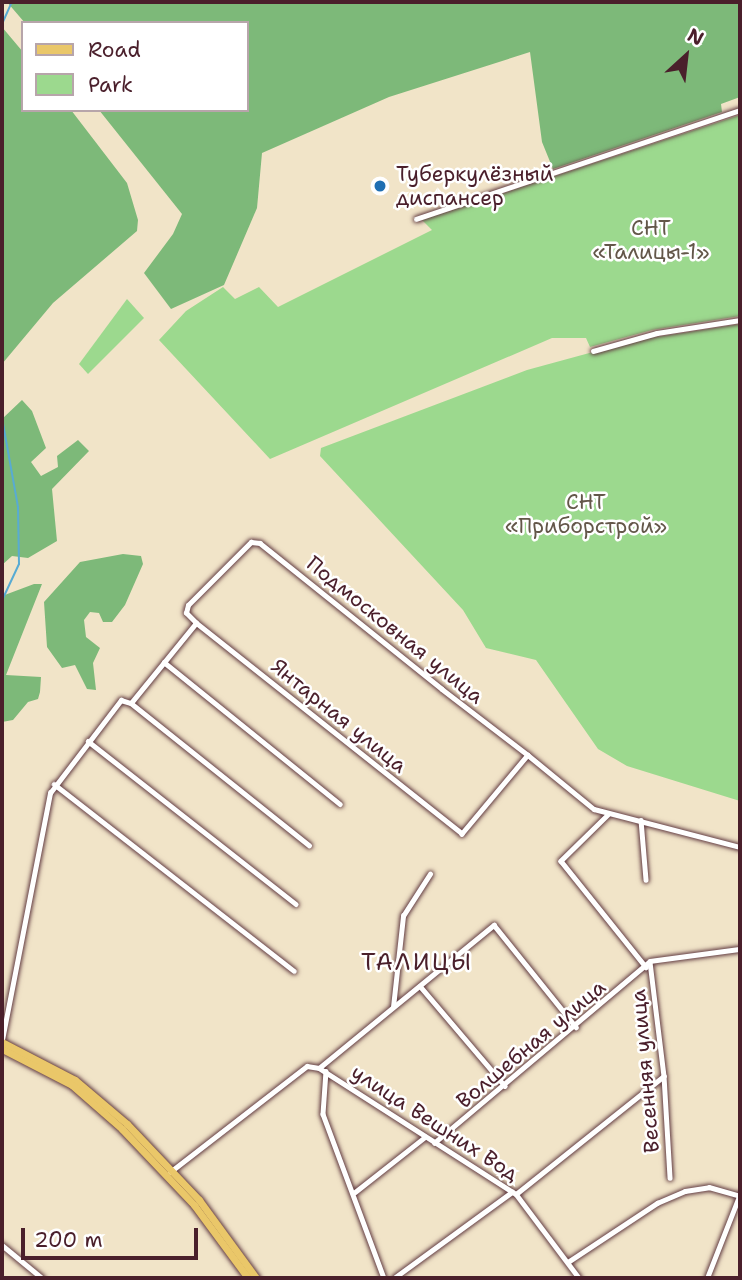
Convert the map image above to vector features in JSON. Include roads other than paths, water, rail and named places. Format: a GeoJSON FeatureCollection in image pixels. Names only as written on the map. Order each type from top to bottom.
{"type":"FeatureCollection","features":[{"type":"Feature","properties":{"kind":"main road"},"geometry":{"type":"LineString","coordinates":[[2,1041],[75,1080],[170,1172],[256,1278]]}},
{"type":"Feature","properties":{"kind":"main road"},"geometry":{"type":"LineString","coordinates":[[2,1049],[84,1094],[170,1172],[248,1278]]}},
{"type":"Feature","properties":{"kind":"street"},"geometry":{"type":"LineString","coordinates":[[416,219],[740,110]]}},
{"type":"Feature","properties":{"kind":"street"},"geometry":{"type":"LineString","coordinates":[[593,351],[657,333],[740,320]]}},
{"type":"Feature","properties":{"kind":"street","name":"Подмосковная улица"},"geometry":{"type":"LineString","coordinates":[[196,623],[186,613],[192,597],[255,541],[608,815]]}},
{"type":"Feature","properties":{"kind":"street"},"geometry":{"type":"LineString","coordinates":[[131,703],[196,623]]}},
{"type":"Feature","properties":{"kind":"street","name":"Янтарная улица"},"geometry":{"type":"LineString","coordinates":[[196,623],[462,834],[528,755]]}},
{"type":"Feature","properties":{"kind":"street"},"geometry":{"type":"LineString","coordinates":[[164,662],[340,804]]}},
{"type":"Feature","properties":{"kind":"street"},"geometry":{"type":"LineString","coordinates":[[2,1041],[18,943],[54,784],[117,703],[131,703],[309,845]]}},
{"type":"Feature","properties":{"kind":"street"},"geometry":{"type":"LineString","coordinates":[[88,741],[296,904]]}},
{"type":"Feature","properties":{"kind":"street"},"geometry":{"type":"LineString","coordinates":[[54,784],[294,971]]}},
{"type":"Feature","properties":{"kind":"street"},"geometry":{"type":"LineString","coordinates":[[646,967],[561,861],[608,815],[641,820],[740,847]]}},
{"type":"Feature","properties":{"kind":"street"},"geometry":{"type":"LineString","coordinates":[[641,820],[646,880]]}},
{"type":"Feature","properties":{"kind":"street"},"geometry":{"type":"LineString","coordinates":[[393,1008],[403,916],[430,874]]}},
{"type":"Feature","properties":{"kind":"street"},"geometry":{"type":"LineString","coordinates":[[319,1068],[494,925],[576,1027]]}},
{"type":"Feature","properties":{"kind":"street"},"geometry":{"type":"LineString","coordinates":[[650,961],[740,949]]}},
{"type":"Feature","properties":{"kind":"street","name":"Волшебная улица"},"geometry":{"type":"LineString","coordinates":[[435,1143],[576,1027],[650,961]]}},
{"type":"Feature","properties":{"kind":"street","name":"Весенняя улица"},"geometry":{"type":"LineString","coordinates":[[650,961],[664,1076],[670,1178]]}},
{"type":"Feature","properties":{"kind":"street"},"geometry":{"type":"LineString","coordinates":[[420,986],[505,1086]]}},
{"type":"Feature","properties":{"kind":"street","name":"улица Вешних Вод"},"geometry":{"type":"LineString","coordinates":[[170,1172],[307,1066],[319,1068],[514,1193],[579,1278]]}},
{"type":"Feature","properties":{"kind":"street"},"geometry":{"type":"LineString","coordinates":[[327,1071],[323,1114],[355,1192],[384,1278]]}},
{"type":"Feature","properties":{"kind":"street"},"geometry":{"type":"LineString","coordinates":[[394,1278],[514,1193],[664,1076]]}},
{"type":"Feature","properties":{"kind":"street"},"geometry":{"type":"LineString","coordinates":[[355,1192],[425,1137]]}},
{"type":"Feature","properties":{"kind":"street"},"geometry":{"type":"LineString","coordinates":[[568,1262],[657,1203],[685,1192],[709,1187],[740,1195],[708,1278]]}},
{"type":"Feature","properties":{"kind":"street"},"geometry":{"type":"LineString","coordinates":[[2,1245],[42,1278]]}},
{"type":"Feature","properties":{"kind":"waterway"},"geometry":{"type":"LineString","coordinates":[[2,24],[12,2]]}},
{"type":"Feature","properties":{"kind":"waterway"},"geometry":{"type":"LineString","coordinates":[[2,418],[18,507],[19,564],[2,600]]}},
{"type":"Feature","properties":{"kind":"place","name":"Туберкулёзный диспансер"},"geometry":{"type":"Point","coordinates":[380,186]}},
{"type":"Feature","properties":{"kind":"district","name":"ТАЛИЦЫ"},"geometry":{"type":"Point","coordinates":[417,963]}},
{"type":"Feature","properties":{"kind":"park label","name":"СНТ «Талицы-1»"},"geometry":{"type":"Point","coordinates":[651,240]}},
{"type":"Feature","properties":{"kind":"park label","name":"СНТ «Приборстрой»"},"geometry":{"type":"Point","coordinates":[586,514]}}]}
